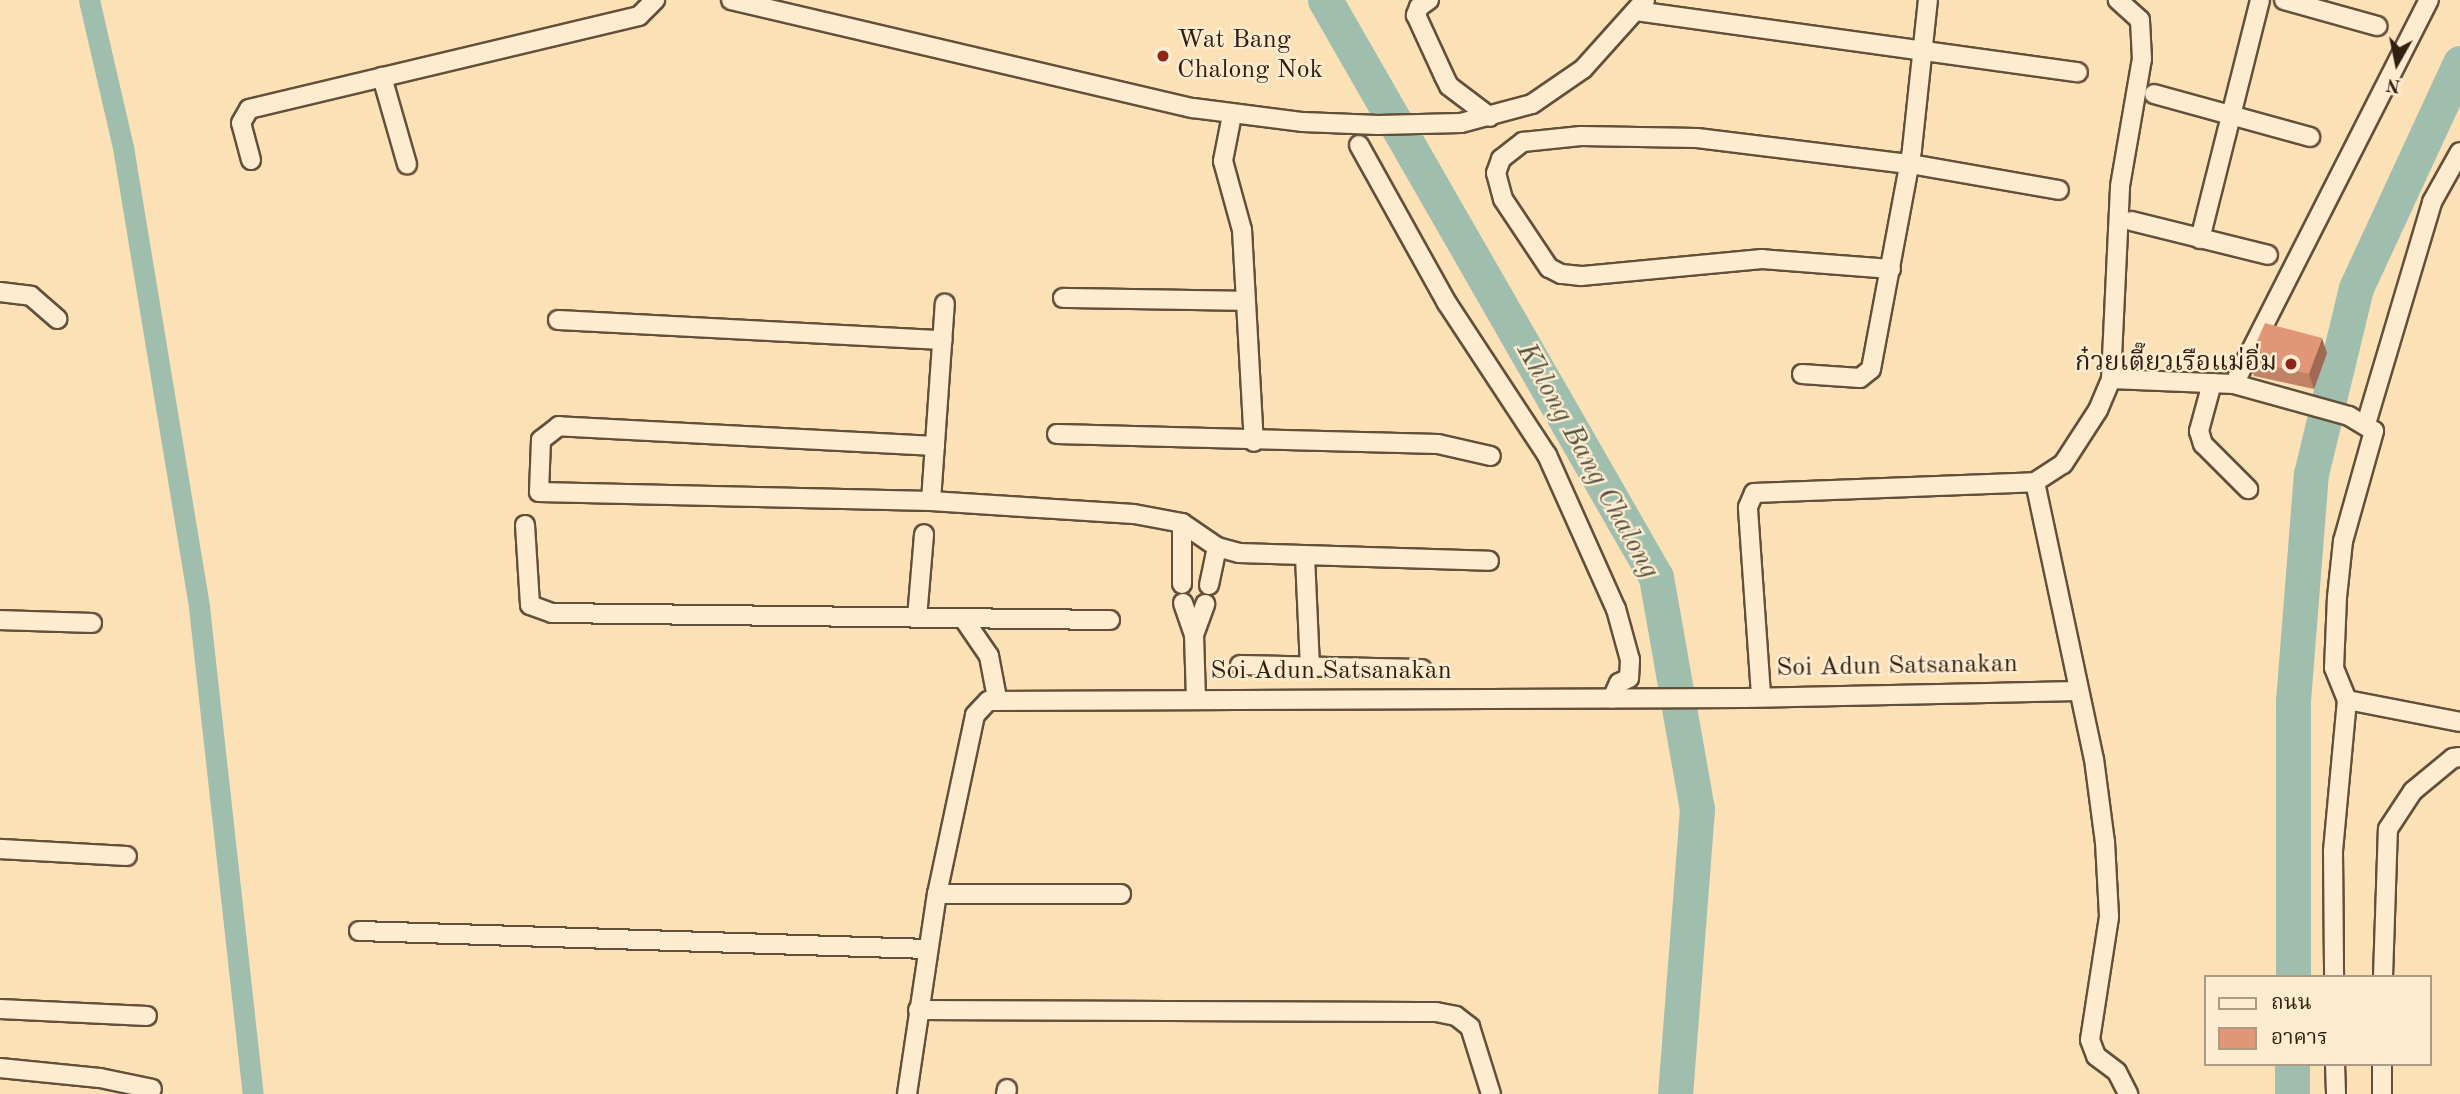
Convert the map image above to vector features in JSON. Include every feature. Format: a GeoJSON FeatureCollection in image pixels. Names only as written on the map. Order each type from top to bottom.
{"type":"FeatureCollection","features":[{"type":"Feature","properties":{"kind":"street"},"geometry":{"type":"LineString","coordinates":[[251,160],[241,123],[248,109],[639,16],[655,0]]}},
{"type":"Feature","properties":{"kind":"street"},"geometry":{"type":"LineString","coordinates":[[731,0],[1002,66],[1232,115],[1303,122],[1461,123],[1490,117],[1551,93],[1583,69],[1641,5],[1922,51],[2078,72]]}},
{"type":"Feature","properties":{"kind":"street"},"geometry":{"type":"LineString","coordinates":[[1429,0],[1419,6],[1416,15],[1449,86],[1490,117]]}},
{"type":"Feature","properties":{"kind":"street"},"geometry":{"type":"LineString","coordinates":[[1802,374],[1860,378],[1871,369],[1910,163],[1927,0]]}},
{"type":"Feature","properties":{"kind":"street"},"geometry":{"type":"LineString","coordinates":[[1753,697],[1748,507],[1754,493],[2035,482],[2063,464],[2075,449],[2110,379],[2120,186],[2142,59],[2140,20],[2118,0]]}},
{"type":"Feature","properties":{"kind":"street"},"geometry":{"type":"LineString","coordinates":[[2200,239],[2260,0]]}},
{"type":"Feature","properties":{"kind":"street"},"geometry":{"type":"LineString","coordinates":[[2284,0],[2377,26]]}},
{"type":"Feature","properties":{"kind":"street"},"geometry":{"type":"LineString","coordinates":[[2234,384],[2429,0]]}},
{"type":"Feature","properties":{"kind":"street"},"geometry":{"type":"LineString","coordinates":[[382,77],[407,164]]}},
{"type":"Feature","properties":{"kind":"street"},"geometry":{"type":"LineString","coordinates":[[2154,94],[2310,137]]}},
{"type":"Feature","properties":{"kind":"street"},"geometry":{"type":"LineString","coordinates":[[1232,115],[1223,161],[1242,230],[1254,442]]}},
{"type":"Feature","properties":{"kind":"street"},"geometry":{"type":"LineString","coordinates":[[1891,269],[1762,259],[1581,276],[1561,274],[1549,268],[1503,199],[1496,173],[1501,159],[1513,145],[1581,136],[1724,139],[1910,163],[2059,190]]}},
{"type":"Feature","properties":{"kind":"street"},"geometry":{"type":"LineString","coordinates":[[1359,145],[1447,303],[1558,478],[1616,609],[1630,660],[1629,678],[1619,683],[1616,699]]}},
{"type":"Feature","properties":{"kind":"street"},"geometry":{"type":"LineString","coordinates":[[2366,424],[2432,202],[2460,152]]}},
{"type":"Feature","properties":{"kind":"street"},"geometry":{"type":"LineString","coordinates":[[2131,221],[2268,255]]}},
{"type":"Feature","properties":{"kind":"street"},"geometry":{"type":"LineString","coordinates":[[0,292],[31,296],[57,318]]}},
{"type":"Feature","properties":{"kind":"street"},"geometry":{"type":"LineString","coordinates":[[1063,298],[1245,301]]}},
{"type":"Feature","properties":{"kind":"street"},"geometry":{"type":"LineString","coordinates":[[931,501],[945,303]]}},
{"type":"Feature","properties":{"kind":"street"},"geometry":{"type":"LineString","coordinates":[[558,320],[942,340]]}},
{"type":"Feature","properties":{"kind":"street"},"geometry":{"type":"LineString","coordinates":[[2110,379],[2234,384],[2284,394],[2349,416],[2374,431],[2343,541],[2337,597],[2334,668],[2347,700],[2333,852],[2334,975]]}},
{"type":"Feature","properties":{"kind":"street"},"geometry":{"type":"LineString","coordinates":[[2212,383],[2199,430],[2203,444],[2248,489]]}},
{"type":"Feature","properties":{"kind":"street"},"geometry":{"type":"LineString","coordinates":[[935,446],[559,426],[541,440],[539,492],[931,501],[1134,514],[1182,523],[1217,547],[1239,553],[1489,561]]}},
{"type":"Feature","properties":{"kind":"street"},"geometry":{"type":"LineString","coordinates":[[1057,434],[1254,442],[1438,443],[1491,456]]}},
{"type":"Feature","properties":{"kind":"street"},"geometry":{"type":"LineString","coordinates":[[2035,482],[2094,759],[2109,917],[2090,1040],[2096,1056],[2117,1072],[2127,1094]]}},
{"type":"Feature","properties":{"kind":"street"},"geometry":{"type":"LineString","coordinates":[[1182,523],[1182,584]]}},
{"type":"Feature","properties":{"kind":"street"},"geometry":{"type":"LineString","coordinates":[[526,525],[530,606],[552,613],[1110,620]]}},
{"type":"Feature","properties":{"kind":"street"},"geometry":{"type":"LineString","coordinates":[[917,618],[924,534]]}},
{"type":"Feature","properties":{"kind":"street"},"geometry":{"type":"LineString","coordinates":[[1209,585],[1217,547]]}},
{"type":"Feature","properties":{"kind":"street"},"geometry":{"type":"LineString","coordinates":[[1306,557],[1310,667]]}},
{"type":"Feature","properties":{"kind":"street"},"geometry":{"type":"LineString","coordinates":[[1183,604],[1194,635],[1196,698]]}},
{"type":"Feature","properties":{"kind":"street"},"geometry":{"type":"LineString","coordinates":[[1194,635],[1205,604]]}},
{"type":"Feature","properties":{"kind":"street"},"geometry":{"type":"LineString","coordinates":[[907,1094],[937,894],[975,715],[980,706],[997,698],[989,656],[963,618]]}},
{"type":"Feature","properties":{"kind":"street"},"geometry":{"type":"LineString","coordinates":[[0,620],[92,624]]}},
{"type":"Feature","properties":{"kind":"street"},"geometry":{"type":"LineString","coordinates":[[1240,665],[1422,669]]}},
{"type":"Feature","properties":{"kind":"street","name":"Soi Adun Satsanakan"},"geometry":{"type":"LineString","coordinates":[[997,698],[1616,699],[2078,691]]}},
{"type":"Feature","properties":{"kind":"street"},"geometry":{"type":"LineString","coordinates":[[2347,700],[2460,722]]}},
{"type":"Feature","properties":{"kind":"street"},"geometry":{"type":"LineString","coordinates":[[2383,975],[2388,829],[2413,791],[2453,758],[2460,757]]}},
{"type":"Feature","properties":{"kind":"street"},"geometry":{"type":"LineString","coordinates":[[0,849],[127,856]]}},
{"type":"Feature","properties":{"kind":"street"},"geometry":{"type":"LineString","coordinates":[[937,894],[1121,894]]}},
{"type":"Feature","properties":{"kind":"street"},"geometry":{"type":"LineString","coordinates":[[359,931],[928,949]]}},
{"type":"Feature","properties":{"kind":"street"},"geometry":{"type":"LineString","coordinates":[[0,1009],[147,1017]]}},
{"type":"Feature","properties":{"kind":"street"},"geometry":{"type":"LineString","coordinates":[[918,1010],[1436,1012],[1456,1016],[1470,1027],[1491,1094]]}},
{"type":"Feature","properties":{"kind":"street"},"geometry":{"type":"LineString","coordinates":[[2336,1066],[2336,1094]]}},
{"type":"Feature","properties":{"kind":"street"},"geometry":{"type":"LineString","coordinates":[[2382,1066],[2382,1094]]}},
{"type":"Feature","properties":{"kind":"street"},"geometry":{"type":"LineString","coordinates":[[0,1068],[100,1078],[152,1089]]}},
{"type":"Feature","properties":{"kind":"building"},"geometry":{"type":"Polygon","coordinates":[[[2265,323],[2322,338],[2309,374],[2248,361],[2265,323]]]}},
{"type":"Feature","properties":{"kind":"waterway"},"geometry":{"type":"LineString","coordinates":[[89,0],[123,147],[199,607],[253,1094]]}},
{"type":"Feature","properties":{"kind":"waterway","name":"Khlong Bang Chalong"},"geometry":{"type":"LineString","coordinates":[[1325,0],[1656,577],[1697,809],[1675,1094]]}},
{"type":"Feature","properties":{"kind":"waterway"},"geometry":{"type":"LineString","coordinates":[[2293,975],[2293,701],[2311,474],[2356,288],[2460,63]]}},
{"type":"Feature","properties":{"kind":"waterway"},"geometry":{"type":"LineString","coordinates":[[2292,1066],[2292,1094]]}},
{"type":"Feature","properties":{"kind":"place","name":"Wat Bang Chalong Nok"},"geometry":{"type":"Point","coordinates":[1163,56]}},
{"type":"Feature","properties":{"kind":"place","name":"ก๋วยเตี๊ยวเรือแม่อิ่ม"},"geometry":{"type":"Point","coordinates":[2291,364]}}]}
